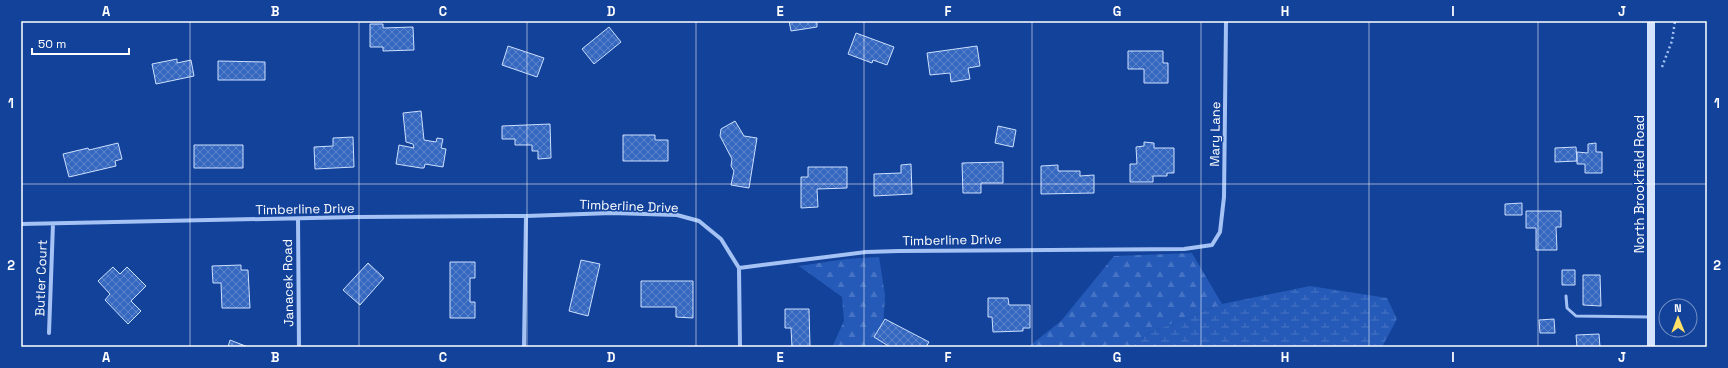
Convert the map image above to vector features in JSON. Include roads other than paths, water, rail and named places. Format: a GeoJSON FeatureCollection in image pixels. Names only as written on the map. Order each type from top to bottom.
{"type":"FeatureCollection","features":[{"type":"Feature","properties":{"kind":"street","name":"Mary Lane"},"geometry":{"type":"LineString","coordinates":[[1212,245],[1220,232],[1224,196],[1226,21]]}},
{"type":"Feature","properties":{"kind":"street","name":"North Brookfield Road"},"geometry":{"type":"LineString","coordinates":[[1651,21],[1651,347]]}},
{"type":"Feature","properties":{"kind":"street","name":"Timberline Drive"},"geometry":{"type":"LineString","coordinates":[[21,224],[526,216],[612,213],[677,215],[699,221],[721,239],[739,268],[773,262],[866,252],[1184,249],[1212,245]]}},
{"type":"Feature","properties":{"kind":"street"},"geometry":{"type":"LineString","coordinates":[[524,347],[526,216]]}},
{"type":"Feature","properties":{"kind":"street","name":"Janacek Road"},"geometry":{"type":"LineString","coordinates":[[298,219],[298,347]]}},
{"type":"Feature","properties":{"kind":"street","name":"Butler Court"},"geometry":{"type":"LineString","coordinates":[[49,333],[53,224]]}},
{"type":"Feature","properties":{"kind":"street"},"geometry":{"type":"LineString","coordinates":[[739,268],[740,347]]}},
{"type":"Feature","properties":{"kind":"lane"},"geometry":{"type":"LineString","coordinates":[[1566,296],[1567,308],[1576,316],[1651,317]]}}]}
